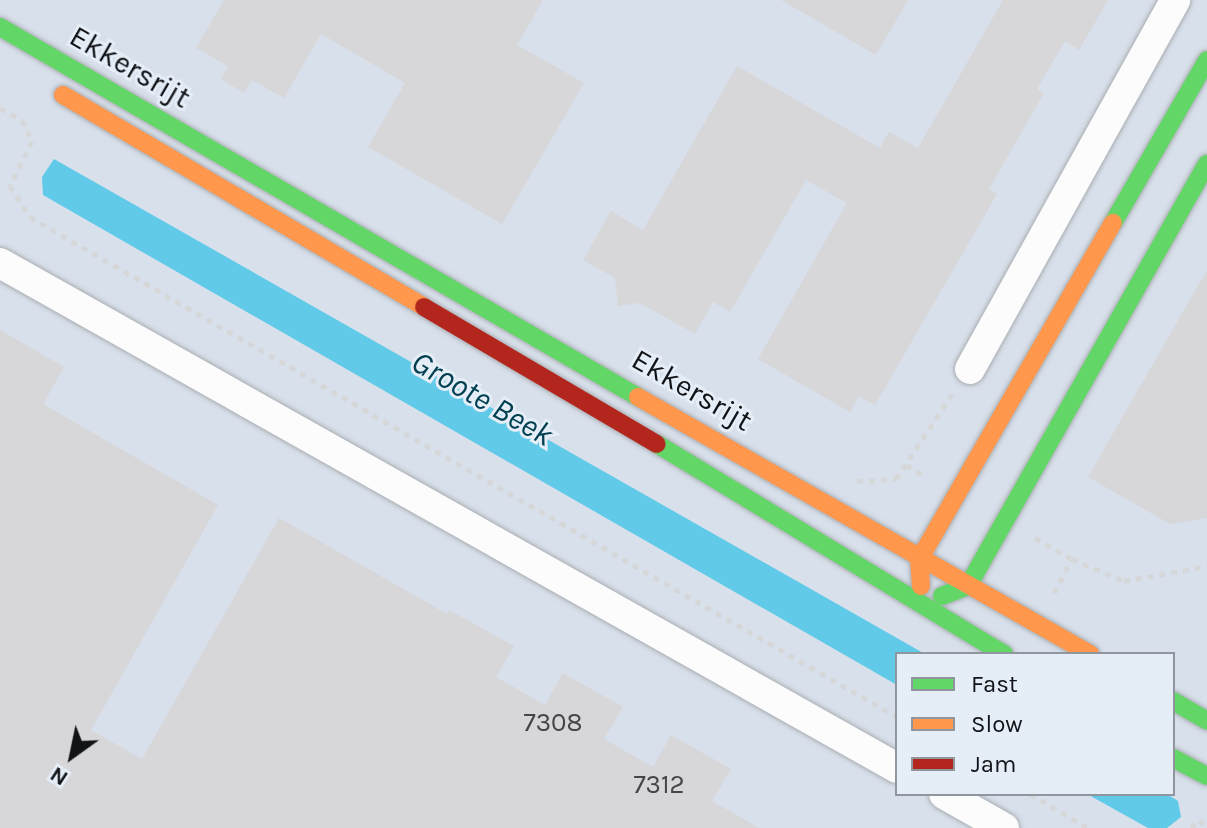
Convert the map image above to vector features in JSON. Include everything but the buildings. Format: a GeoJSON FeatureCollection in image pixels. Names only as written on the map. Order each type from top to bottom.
{"type":"FeatureCollection","features":[{"type":"Feature","properties":{"kind":"main road","name":"Ekkersrijt"},"geometry":{"type":"LineString","coordinates":[[2,32],[919,560],[1087,652]]}},
{"type":"Feature","properties":{"kind":"main road"},"geometry":{"type":"LineString","coordinates":[[1207,60],[919,560],[922,603],[968,586],[1207,164]]}},
{"type":"Feature","properties":{"kind":"main road","name":"Ekkersrijt"},"geometry":{"type":"LineString","coordinates":[[52,89],[1001,652]]}},
{"type":"Feature","properties":{"kind":"main road"},"geometry":{"type":"LineString","coordinates":[[1175,702],[1207,721]]}},
{"type":"Feature","properties":{"kind":"main road"},"geometry":{"type":"LineString","coordinates":[[1175,759],[1207,776]]}},
{"type":"Feature","properties":{"kind":"street"},"geometry":{"type":"LineString","coordinates":[[970,369],[1175,0]]}},
{"type":"Feature","properties":{"kind":"street"},"geometry":{"type":"LineString","coordinates":[[0,263],[895,767]]}},
{"type":"Feature","properties":{"kind":"street"},"geometry":{"type":"LineString","coordinates":[[948,796],[1004,828]]}},
{"type":"Feature","properties":{"kind":"path"},"geometry":{"type":"LineString","coordinates":[[0,108],[22,120],[32,141],[10,186],[0,190]]}},
{"type":"Feature","properties":{"kind":"path"},"geometry":{"type":"LineString","coordinates":[[10,186],[30,217],[895,716]]}},
{"type":"Feature","properties":{"kind":"path"},"geometry":{"type":"LineString","coordinates":[[849,478],[860,482],[896,479],[970,369]]}},
{"type":"Feature","properties":{"kind":"path"},"geometry":{"type":"LineString","coordinates":[[1036,623],[1072,559],[1124,581],[1207,566]]}},
{"type":"Feature","properties":{"kind":"path"},"geometry":{"type":"LineString","coordinates":[[1033,796],[1088,828]]}},
{"type":"Feature","properties":{"kind":"path"},"geometry":{"type":"LineString","coordinates":[[1191,828],[1199,821],[1207,825]]}},
{"type":"Feature","properties":{"kind":"shaded area"},"geometry":{"type":"Polygon","coordinates":[[[0,0],[1207,0],[1207,828],[0,828],[0,0]]]}},
{"type":"Feature","properties":{"kind":"water"},"geometry":{"type":"Polygon","coordinates":[[[54,159],[921,652],[895,652],[895,684],[43,195],[42,177],[54,159]]]}},
{"type":"Feature","properties":{"kind":"water"},"geometry":{"type":"Polygon","coordinates":[[[1091,796],[1170,796],[1178,801],[1181,817],[1167,828],[1148,828],[1091,796]]]}},
{"type":"Feature","properties":{"kind":"traffic: fast"},"geometry":{"type":"LineString","coordinates":[[0,27],[638,397]]}},
{"type":"Feature","properties":{"kind":"traffic: fast"},"geometry":{"type":"LineString","coordinates":[[1113,223],[1207,60]]}},
{"type":"Feature","properties":{"kind":"traffic: fast"},"geometry":{"type":"LineString","coordinates":[[942,596],[968,586],[1207,164]]}},
{"type":"Feature","properties":{"kind":"traffic: fast"},"geometry":{"type":"LineString","coordinates":[[657,444],[1001,652]]}},
{"type":"Feature","properties":{"kind":"traffic: fast"},"geometry":{"type":"LineString","coordinates":[[1175,702],[1207,721]]}},
{"type":"Feature","properties":{"kind":"traffic: fast"},"geometry":{"type":"LineString","coordinates":[[1175,759],[1207,776]]}},
{"type":"Feature","properties":{"kind":"traffic: slow"},"geometry":{"type":"LineString","coordinates":[[63,95],[424,307]]}},
{"type":"Feature","properties":{"kind":"traffic: slow"},"geometry":{"type":"LineString","coordinates":[[921,586],[919,560],[1113,223]]}},
{"type":"Feature","properties":{"kind":"traffic: slow"},"geometry":{"type":"LineString","coordinates":[[638,397],[1086,652]]}},
{"type":"Feature","properties":{"kind":"traffic: jam"},"geometry":{"type":"LineString","coordinates":[[424,307],[657,444]]}},
{"type":"Feature","properties":{"kind":"water label","name":"Groote Beek"},"geometry":{"type":"Point","coordinates":[482,399]}}]}
